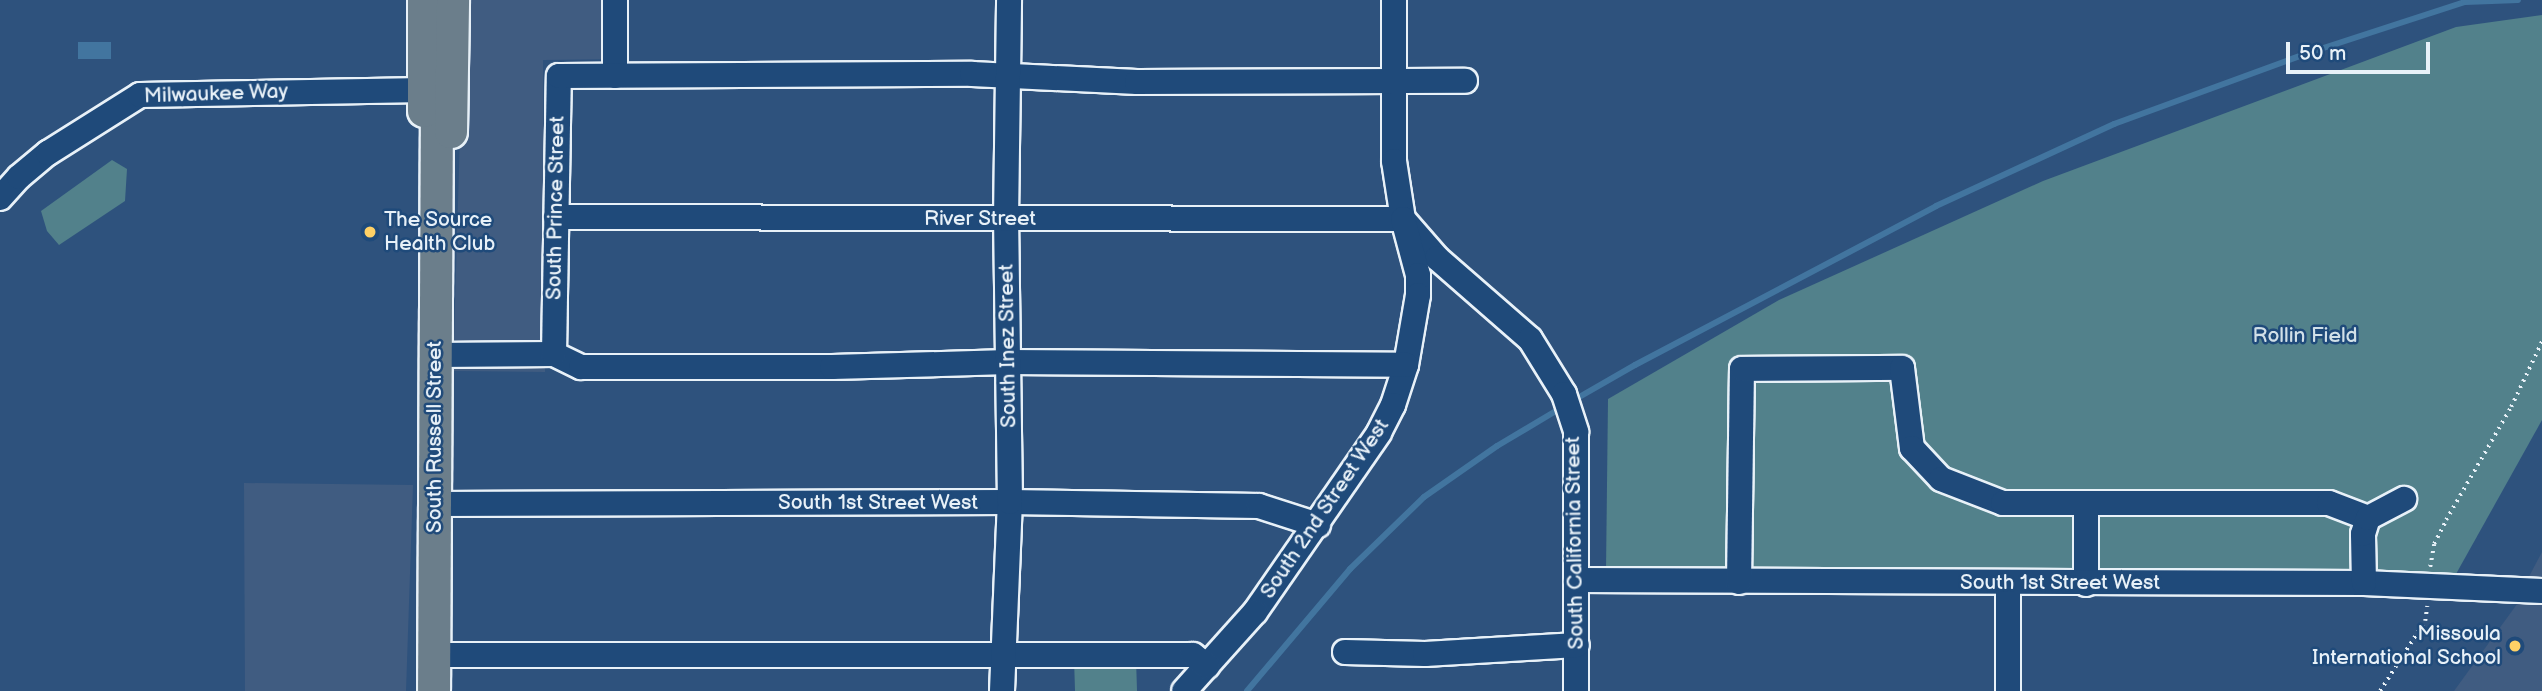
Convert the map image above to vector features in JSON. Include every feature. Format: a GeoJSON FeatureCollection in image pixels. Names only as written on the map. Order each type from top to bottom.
{"type":"FeatureCollection","features":[{"type":"Feature","properties":{"kind":"main road","name":"South Russell Street"},"geometry":{"type":"LineString","coordinates":[[424,0],[427,160],[437,184]]}},
{"type":"Feature","properties":{"kind":"main road","name":"South Russell Street"},"geometry":{"type":"LineString","coordinates":[[434,691],[437,184],[451,135],[453,0]]}},
{"type":"Feature","properties":{"kind":"street"},"geometry":{"type":"LineString","coordinates":[[615,0],[615,76],[972,74],[1137,82],[1465,81]]}},
{"type":"Feature","properties":{"kind":"street","name":"South Inez Street"},"geometry":{"type":"LineString","coordinates":[[1002,691],[1010,502],[1006,219],[1009,0]]}},
{"type":"Feature","properties":{"kind":"street"},"geometry":{"type":"LineString","coordinates":[[1394,0],[1394,161],[1403,219]]}},
{"type":"Feature","properties":{"kind":"street","name":"South Prince Street"},"geometry":{"type":"LineString","coordinates":[[554,354],[559,76],[615,76]]}},
{"type":"Feature","properties":{"kind":"street","name":"Milwaukee Way"},"geometry":{"type":"LineString","coordinates":[[0,198],[19,177],[48,153],[140,95],[424,90]]}},
{"type":"Feature","properties":{"kind":"street","name":"River Street"},"geometry":{"type":"LineString","coordinates":[[556,217],[1403,219]]}},
{"type":"Feature","properties":{"kind":"street","name":"South 2nd Street West"},"geometry":{"type":"LineString","coordinates":[[1184,691],[1255,612],[1318,525],[1379,433],[1406,365],[1418,285],[1403,219]]}},
{"type":"Feature","properties":{"kind":"street","name":"South California Street"},"geometry":{"type":"LineString","coordinates":[[1403,219],[1437,258],[1530,339],[1564,394],[1576,432],[1576,691]]}},
{"type":"Feature","properties":{"kind":"street"},"geometry":{"type":"LineString","coordinates":[[436,355],[554,354],[580,367],[832,367],[1008,362],[1406,365]]}},
{"type":"Feature","properties":{"kind":"street"},"geometry":{"type":"LineString","coordinates":[[1739,582],[1742,369],[1902,368],[1912,448],[1941,479],[2003,503],[2329,503],[2368,518]]}},
{"type":"Feature","properties":{"kind":"street"},"geometry":{"type":"LineString","coordinates":[[2364,583],[2363,534],[2368,518],[2404,499]]}},
{"type":"Feature","properties":{"kind":"street","name":"South 1st Street West"},"geometry":{"type":"LineString","coordinates":[[435,504],[1010,502],[1259,506],[1318,525]]}},
{"type":"Feature","properties":{"kind":"street"},"geometry":{"type":"LineString","coordinates":[[2086,504],[2086,584]]}},
{"type":"Feature","properties":{"kind":"street","name":"South 1st Street West"},"geometry":{"type":"LineString","coordinates":[[1578,580],[2364,583],[2542,591]]}},
{"type":"Feature","properties":{"kind":"street"},"geometry":{"type":"LineString","coordinates":[[2008,583],[2008,691]]}},
{"type":"Feature","properties":{"kind":"street"},"geometry":{"type":"LineString","coordinates":[[1345,652],[1425,654],[1577,645]]}},
{"type":"Feature","properties":{"kind":"street"},"geometry":{"type":"LineString","coordinates":[[434,655],[1193,655],[1207,666]]}},
{"type":"Feature","properties":{"kind":"path"},"geometry":{"type":"LineString","coordinates":[[2432,555],[2445,520],[2511,407],[2542,341]]}},
{"type":"Feature","properties":{"kind":"path"},"geometry":{"type":"LineString","coordinates":[[2380,691],[2425,621],[2427,607]]}},
{"type":"Feature","properties":{"kind":"shaded area"},"geometry":{"type":"Polygon","coordinates":[[[464,0],[623,0],[623,59],[543,60],[545,372],[453,371],[464,0]]]}},
{"type":"Feature","properties":{"kind":"shaded area"},"geometry":{"type":"Polygon","coordinates":[[[78,42],[111,42],[111,59],[78,59],[78,42]]]}},
{"type":"Feature","properties":{"kind":"shaded area"},"geometry":{"type":"Polygon","coordinates":[[[244,483],[413,485],[406,691],[245,691],[244,483]]]}},
{"type":"Feature","properties":{"kind":"shaded area"},"geometry":{"type":"Polygon","coordinates":[[[2542,552],[2542,585],[2524,586],[2542,552]]]}},
{"type":"Feature","properties":{"kind":"shaded area","name":"Missoula International School"},"geometry":{"type":"Polygon","coordinates":[[[2520,600],[2542,601],[2542,691],[2454,691],[2520,600]]]}},
{"type":"Feature","properties":{"kind":"green space","name":"Rollin Field"},"geometry":{"type":"Polygon","coordinates":[[[2542,15],[2542,420],[2456,574],[1606,571],[1608,399],[1779,300],[2043,181],[2456,27],[2542,15]]]}},
{"type":"Feature","properties":{"kind":"green space"},"geometry":{"type":"Polygon","coordinates":[[[112,160],[127,169],[125,201],[59,245],[47,231],[41,211],[112,160]]]}},
{"type":"Feature","properties":{"kind":"green space"},"geometry":{"type":"Polygon","coordinates":[[[1074,659],[1136,659],[1137,691],[1075,691],[1074,659]]]}},
{"type":"Feature","properties":{"kind":"waterway"},"geometry":{"type":"LineString","coordinates":[[1581,396],[1936,206],[2114,124],[2308,53],[2465,2],[2518,0]]}},
{"type":"Feature","properties":{"kind":"waterway"},"geometry":{"type":"LineString","coordinates":[[1247,691],[1350,569],[1424,497],[1497,446],[1554,412]]}},
{"type":"Feature","properties":{"kind":"place","name":"The Source Health Club"},"geometry":{"type":"Point","coordinates":[370,232]}},
{"type":"Feature","properties":{"kind":"place","name":"Missoula International School"},"geometry":{"type":"Point","coordinates":[2515,646]}}]}
